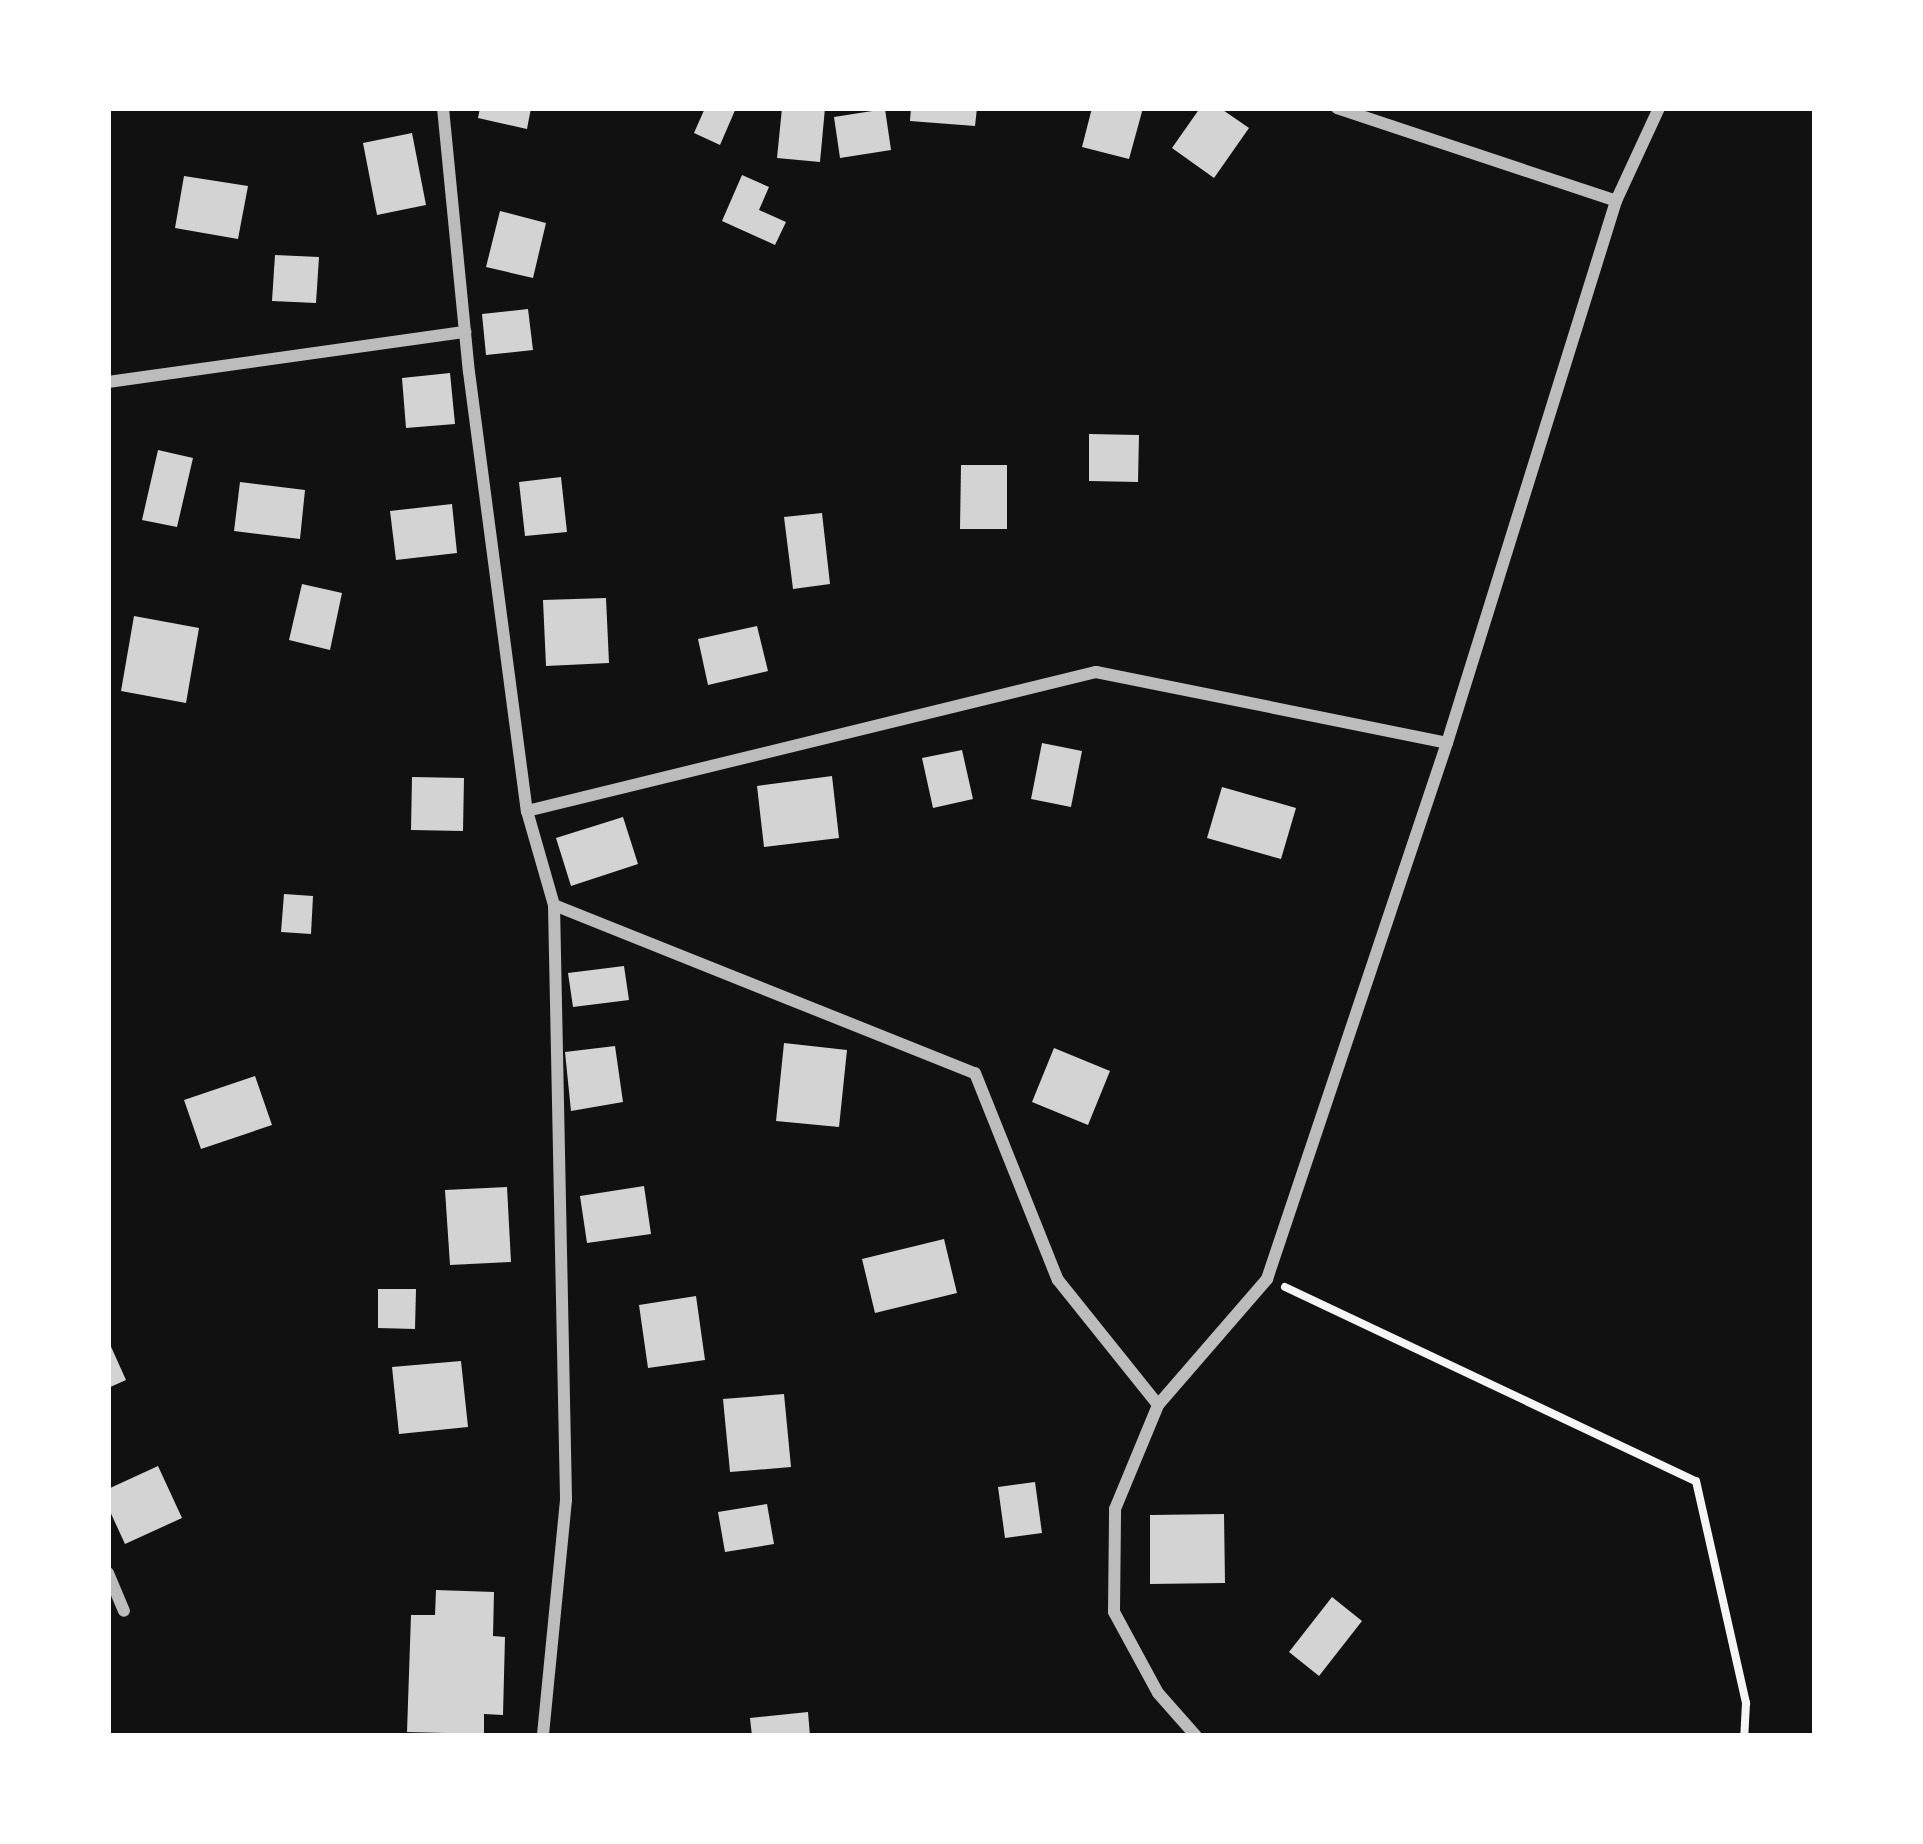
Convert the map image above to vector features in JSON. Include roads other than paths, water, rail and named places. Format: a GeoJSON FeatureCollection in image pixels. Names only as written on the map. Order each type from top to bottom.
{"type":"FeatureCollection","features":[{"type":"Feature","properties":{"kind":"street"},"geometry":{"type":"LineString","coordinates":[[443,108],[466,332],[527,811],[554,905],[566,1500],[544,1736]]}},
{"type":"Feature","properties":{"kind":"street"},"geometry":{"type":"LineString","coordinates":[[1337,108],[1616,201]]}},
{"type":"Feature","properties":{"kind":"street"},"geometry":{"type":"LineString","coordinates":[[1196,1736],[1158,1693],[1114,1612],[1115,1509],[1158,1405],[1268,1279],[1447,743],[1616,201],[1659,108]]}},
{"type":"Feature","properties":{"kind":"street"},"geometry":{"type":"LineString","coordinates":[[108,382],[466,332]]}},
{"type":"Feature","properties":{"kind":"street"},"geometry":{"type":"LineString","coordinates":[[527,811],[1096,672],[1447,743]]}},
{"type":"Feature","properties":{"kind":"street"},"geometry":{"type":"LineString","coordinates":[[554,905],[975,1073],[1058,1280],[1158,1405]]}},
{"type":"Feature","properties":{"kind":"street"},"geometry":{"type":"LineString","coordinates":[[108,1573],[124,1611]]}}]}
